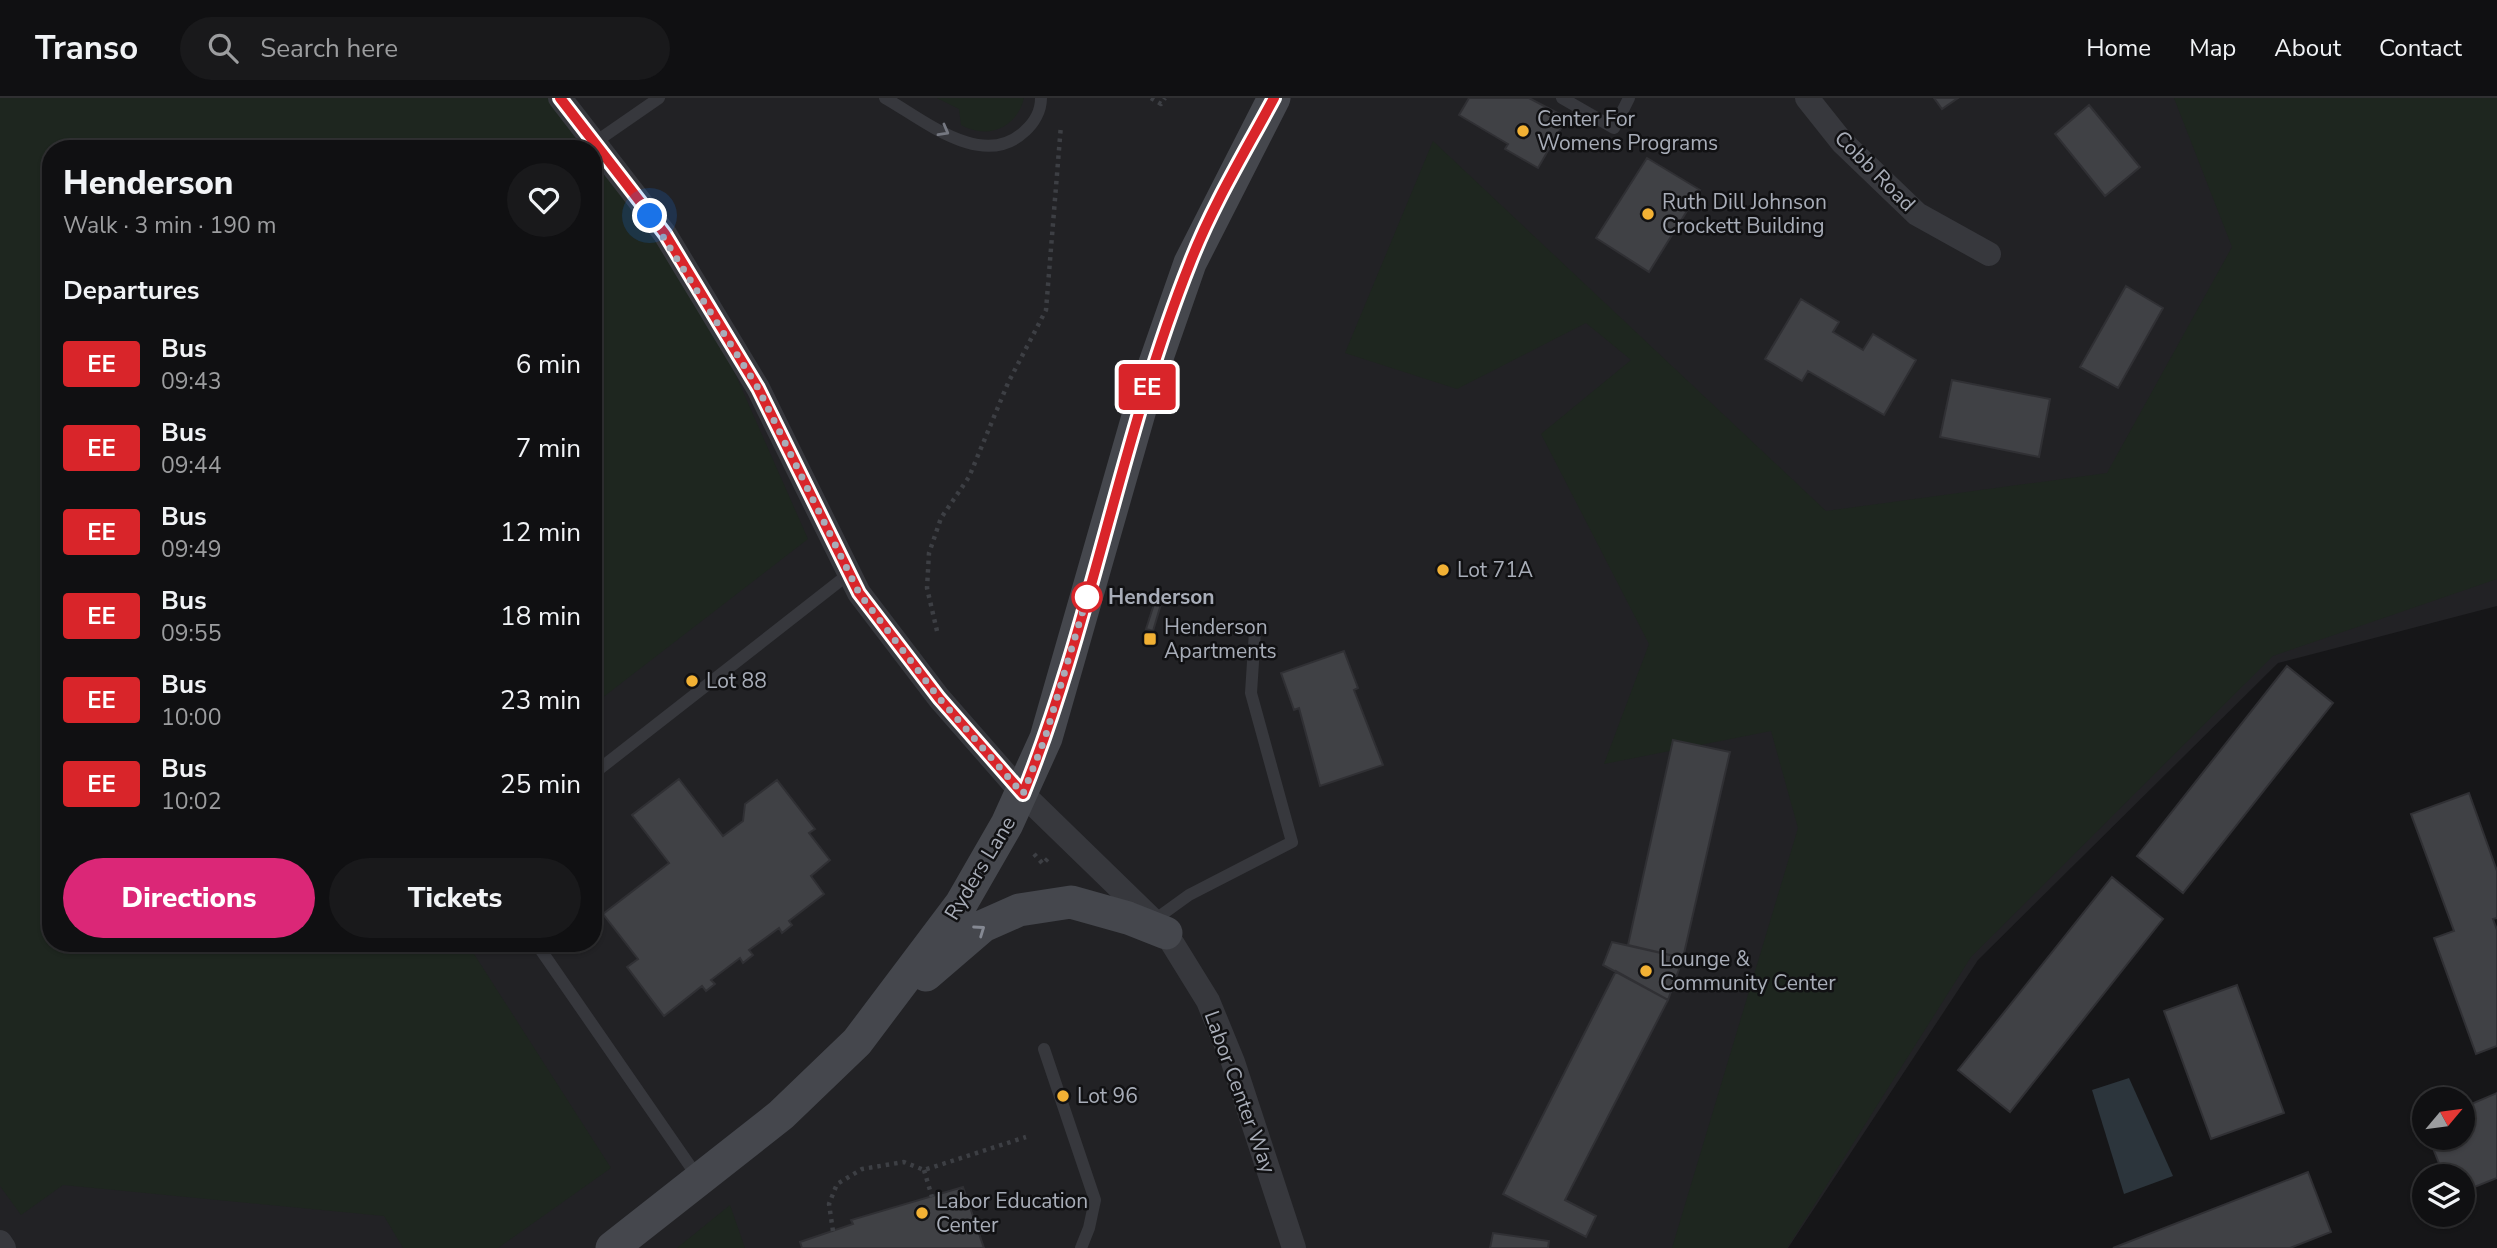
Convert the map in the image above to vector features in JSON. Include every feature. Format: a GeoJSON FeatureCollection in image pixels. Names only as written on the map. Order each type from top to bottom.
{"type":"FeatureCollection","features":[{"type":"Feature","properties":{"kind":"main road","name":"Ryders Lane"},"geometry":{"type":"LineString","coordinates":[[612,1248],[781,1115],[857,1042],[961,904],[1023,794],[1054,713],[1145,392],[1190,263],[1274,98]]}},
{"type":"Feature","properties":{"kind":"main road"},"geometry":{"type":"LineString","coordinates":[[857,1042],[963,942],[983,926],[1019,910],[1071,902],[1159,927]]}},
{"type":"Feature","properties":{"kind":"street","name":"Labor Center Way"},"geometry":{"type":"LineString","coordinates":[[560,98],[592,140]]}},
{"type":"Feature","properties":{"kind":"street","name":"Cobb Road"},"geometry":{"type":"LineString","coordinates":[[1807,98],[1842,142],[1917,214],[1989,254]]}},
{"type":"Feature","properties":{"kind":"street","name":"Labor Center Way"},"geometry":{"type":"LineString","coordinates":[[602,153],[665,234],[758,388],[859,593],[939,698],[1023,794],[1159,927],[1208,1001],[1233,1062],[1294,1248]]}},
{"type":"Feature","properties":{"kind":"street"},"geometry":{"type":"LineString","coordinates":[[0,1242],[4,1248]]}},
{"type":"Feature","properties":{"kind":"lane"},"geometry":{"type":"LineString","coordinates":[[598,140],[659,98]]}},
{"type":"Feature","properties":{"kind":"lane"},"geometry":{"type":"LineString","coordinates":[[885,98],[963,141],[981,147],[1009,143],[1020,136],[1036,117],[1041,98]]}},
{"type":"Feature","properties":{"kind":"lane"},"geometry":{"type":"LineString","coordinates":[[1562,98],[1614,128],[1629,98]]}},
{"type":"Feature","properties":{"kind":"lane"},"geometry":{"type":"LineString","coordinates":[[602,767],[850,573]]}},
{"type":"Feature","properties":{"kind":"lane"},"geometry":{"type":"LineString","coordinates":[[1159,927],[1189,895],[1292,842],[1251,693],[1255,631]]}},
{"type":"Feature","properties":{"kind":"lane"},"geometry":{"type":"LineString","coordinates":[[543,952],[699,1179]]}},
{"type":"Feature","properties":{"kind":"lane"},"geometry":{"type":"LineString","coordinates":[[1044,1049],[1095,1200],[1081,1248]]}},
{"type":"Feature","properties":{"kind":"path"},"geometry":{"type":"LineString","coordinates":[[1151,98],[1161,104],[1165,98]]}},
{"type":"Feature","properties":{"kind":"path"},"geometry":{"type":"LineString","coordinates":[[937,631],[927,588],[929,553],[941,518],[969,477],[1008,383],[1046,310],[1061,125]]}},
{"type":"Feature","properties":{"kind":"path"},"geometry":{"type":"LineString","coordinates":[[1034,854],[1044,864],[1051,856]]}},
{"type":"Feature","properties":{"kind":"path"},"geometry":{"type":"LineString","coordinates":[[833,1231],[829,1204],[837,1184],[862,1169],[879,1164],[904,1162],[923,1170],[1026,1137]]}},
{"type":"Feature","properties":{"kind":"path"},"geometry":{"type":"LineString","coordinates":[[923,1170],[932,1197]]}},
{"type":"Feature","properties":{"kind":"shaded area"},"geometry":{"type":"Polygon","coordinates":[[[0,98],[2497,98],[2497,606],[2278,663],[1978,960],[1788,1248],[0,1248],[0,98]]]}},
{"type":"Feature","properties":{"kind":"shaded area"},"geometry":{"type":"Polygon","coordinates":[[[0,98],[569,98],[601,140],[42,140],[42,952],[473,952],[611,1168],[498,1248],[403,1248],[384,1216],[63,1185],[21,1215],[0,1186],[0,98]]]}},
{"type":"Feature","properties":{"kind":"shaded area"},"geometry":{"type":"Polygon","coordinates":[[[937,98],[1024,98],[1015,117],[1008,124],[991,131],[981,131],[961,125],[959,109],[937,98]]]}},
{"type":"Feature","properties":{"kind":"shaded area"},"geometry":{"type":"Polygon","coordinates":[[[2174,98],[2497,98],[2497,579],[2273,656],[1971,957],[1787,1248],[1672,1248],[1798,828],[1771,731],[1604,764],[1649,644],[1541,434],[1631,360],[1586,323],[1457,389],[1345,353],[1433,141],[1826,511],[2107,473],[2232,247],[2174,98]]]}},
{"type":"Feature","properties":{"kind":"shaded area"},"geometry":{"type":"Polygon","coordinates":[[[602,141],[674,235],[808,539],[602,698],[602,141]]]}},
{"type":"Feature","properties":{"kind":"shaded area"},"geometry":{"type":"Polygon","coordinates":[[[2129,1078],[2173,1176],[2124,1194],[2092,1090],[2129,1078]]]}},
{"type":"Feature","properties":{"kind":"shaded area"},"geometry":{"type":"Polygon","coordinates":[[[730,1205],[745,1248],[677,1248],[730,1205]]]}},
{"type":"Feature","properties":{"kind":"building","name":"Center For Womens Programs"},"geometry":{"type":"Polygon","coordinates":[[[1469,98],[1529,98],[1567,118],[1538,168],[1505,149],[1508,144],[1459,115],[1469,98]]]}},
{"type":"Feature","properties":{"kind":"building"},"geometry":{"type":"Polygon","coordinates":[[[1934,98],[1958,98],[1942,109],[1934,98]]]}},
{"type":"Feature","properties":{"kind":"building"},"geometry":{"type":"Polygon","coordinates":[[[2089,105],[2140,167],[2105,196],[2055,134],[2089,105]]]}},
{"type":"Feature","properties":{"kind":"building","name":"Ruth Dill Johnson Crockett Building"},"geometry":{"type":"Polygon","coordinates":[[[1647,158],[1700,190],[1649,272],[1596,238],[1647,158]]]}},
{"type":"Feature","properties":{"kind":"building"},"geometry":{"type":"Polygon","coordinates":[[[2126,286],[2163,308],[2118,388],[2080,367],[2126,286]]]}},
{"type":"Feature","properties":{"kind":"building"},"geometry":{"type":"Polygon","coordinates":[[[1801,299],[1839,322],[1833,332],[1863,350],[1873,334],[1916,360],[1884,415],[1808,371],[1802,381],[1765,359],[1801,299]]]}},
{"type":"Feature","properties":{"kind":"building"},"geometry":{"type":"Polygon","coordinates":[[[1952,380],[2050,399],[2039,457],[1940,437],[1952,380]]]}},
{"type":"Feature","properties":{"kind":"building","name":"Henderson"},"geometry":{"type":"Polygon","coordinates":[[[1155,601],[1161,604],[1153,631],[1146,629],[1155,601]]]}},
{"type":"Feature","properties":{"kind":"building"},"geometry":{"type":"Polygon","coordinates":[[[1344,651],[1358,688],[1354,690],[1383,765],[1320,786],[1299,708],[1294,710],[1281,673],[1344,651]]]}},
{"type":"Feature","properties":{"kind":"building"},"geometry":{"type":"Polygon","coordinates":[[[2287,666],[2333,703],[2183,893],[2137,856],[2287,666]]]}},
{"type":"Feature","properties":{"kind":"building"},"geometry":{"type":"Polygon","coordinates":[[[1673,740],[1730,752],[1683,958],[1628,945],[1673,740]]]}},
{"type":"Feature","properties":{"kind":"building"},"geometry":{"type":"Polygon","coordinates":[[[679,779],[723,836],[743,821],[745,804],[777,780],[815,829],[809,833],[830,860],[811,876],[824,894],[789,921],[792,925],[782,933],[779,928],[749,950],[753,955],[743,963],[740,958],[711,980],[715,984],[706,991],[702,986],[664,1016],[627,967],[638,959],[603,914],[669,863],[632,815],[679,779]]]}},
{"type":"Feature","properties":{"kind":"building"},"geometry":{"type":"Polygon","coordinates":[[[2469,793],[2497,871],[2497,918],[2493,919],[2497,930],[2497,1046],[2476,1054],[2434,938],[2454,931],[2411,814],[2469,793]]]}},
{"type":"Feature","properties":{"kind":"building"},"geometry":{"type":"Polygon","coordinates":[[[2112,877],[2163,919],[2010,1112],[1958,1070],[2112,877]]]}},
{"type":"Feature","properties":{"kind":"building","name":"Lounge & Community Center"},"geometry":{"type":"Polygon","coordinates":[[[1612,942],[1683,958],[1668,1000],[1603,965],[1612,942]]]}},
{"type":"Feature","properties":{"kind":"building"},"geometry":{"type":"Polygon","coordinates":[[[1616,971],[1668,1000],[1565,1200],[1596,1216],[1586,1237],[1503,1194],[1616,971]]]}},
{"type":"Feature","properties":{"kind":"building"},"geometry":{"type":"Polygon","coordinates":[[[2237,985],[2284,1113],[2211,1139],[2164,1011],[2237,985]]]}},
{"type":"Feature","properties":{"kind":"building"},"geometry":{"type":"Polygon","coordinates":[[[2497,1093],[2497,1178],[2475,1187],[2475,1164],[2439,1164],[2434,1150],[2475,1150],[2475,1102],[2497,1093]]]}},
{"type":"Feature","properties":{"kind":"building"},"geometry":{"type":"Polygon","coordinates":[[[2308,1172],[2331,1232],[2290,1248],[2113,1248],[2308,1172]]]}},
{"type":"Feature","properties":{"kind":"building","name":"Labor Education Center"},"geometry":{"type":"Polygon","coordinates":[[[963,1187],[984,1248],[802,1248],[800,1242],[853,1224],[851,1220],[963,1187]]]}},
{"type":"Feature","properties":{"kind":"building"},"geometry":{"type":"Polygon","coordinates":[[[1493,1233],[1549,1241],[1548,1248],[1490,1248],[1493,1233]]]}},
{"type":"Feature","properties":{"kind":"bus line","name":"EE"},"geometry":{"type":"LineString","coordinates":[[560,98],[592,140]]}},
{"type":"Feature","properties":{"kind":"bus line","name":"EE"},"geometry":{"type":"LineString","coordinates":[[602,153],[665,234],[758,388],[859,593],[939,698],[1023,794],[1054,713],[1145,392],[1190,263],[1219,201],[1274,98]]}},
{"type":"Feature","properties":{"kind":"place","name":"Center For Womens Programs"},"geometry":{"type":"Point","coordinates":[1523,131]}},
{"type":"Feature","properties":{"kind":"place","name":"Ruth Dill Johnson Crockett Building"},"geometry":{"type":"Point","coordinates":[1648,214]}},
{"type":"Feature","properties":{"kind":"place","name":"Lot 71A"},"geometry":{"type":"Point","coordinates":[1443,570]}},
{"type":"Feature","properties":{"kind":"place","name":"Henderson"},"geometry":{"type":"Point","coordinates":[1087,597]}},
{"type":"Feature","properties":{"kind":"place","name":"Henderson Apartments"},"geometry":{"type":"Point","coordinates":[1150,639]}},
{"type":"Feature","properties":{"kind":"place","name":"Lot 88"},"geometry":{"type":"Point","coordinates":[692,681]}},
{"type":"Feature","properties":{"kind":"place","name":"Lounge & Community Center"},"geometry":{"type":"Point","coordinates":[1646,971]}},
{"type":"Feature","properties":{"kind":"place","name":"Lot 96"},"geometry":{"type":"Point","coordinates":[1063,1096]}},
{"type":"Feature","properties":{"kind":"place","name":"Labor Education Center"},"geometry":{"type":"Point","coordinates":[922,1213]}},
{"type":"Feature","properties":{"kind":"route"},"geometry":{"type":"LineString","coordinates":[[650,216],[665,234],[758,388],[859,593],[939,698],[1023,794],[1054,713],[1087,597]]}}]}
